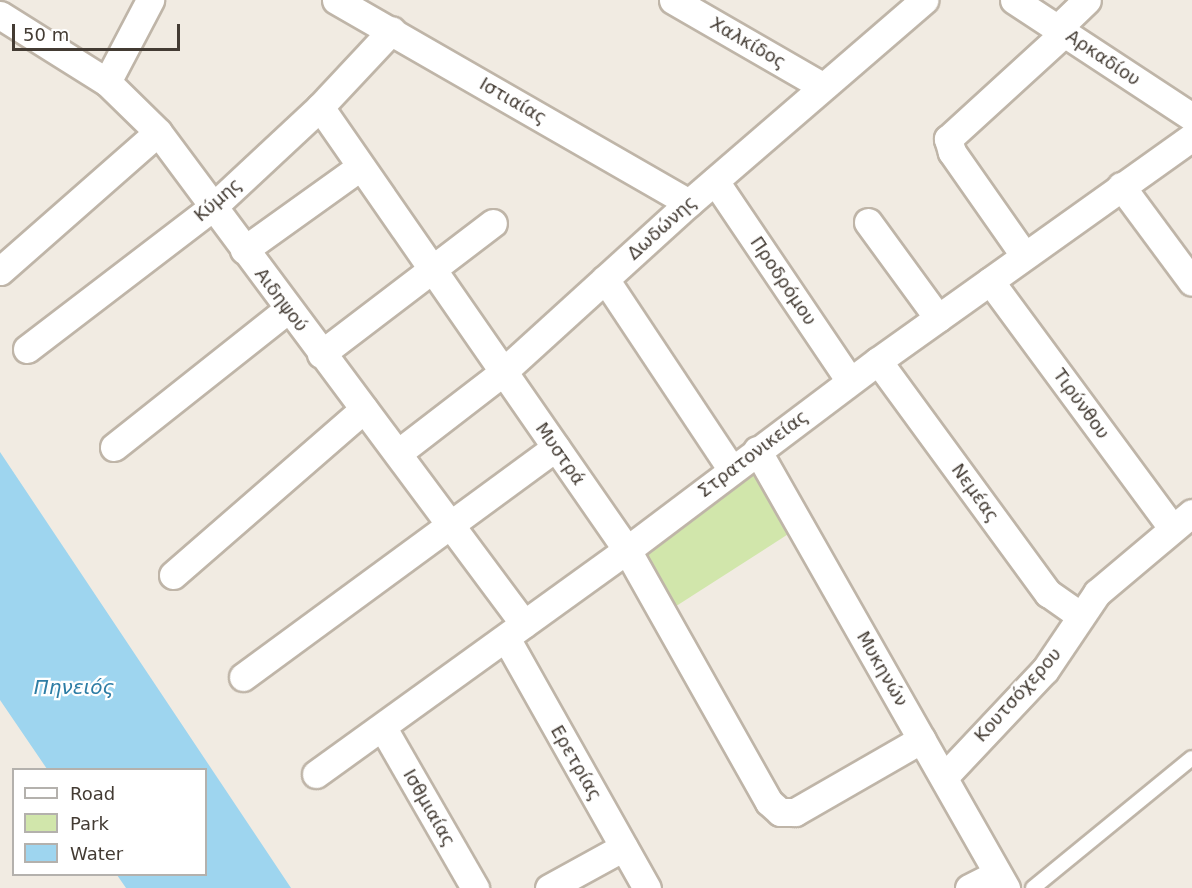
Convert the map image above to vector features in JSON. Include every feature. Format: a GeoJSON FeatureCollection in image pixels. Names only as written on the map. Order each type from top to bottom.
{"type":"FeatureCollection","features":[{"type":"Feature","properties":{"kind":"street"},"geometry":{"type":"LineString","coordinates":[[106,82],[150,0]]}},
{"type":"Feature","properties":{"kind":"street","name":"Ιστιαίας"},"geometry":{"type":"LineString","coordinates":[[336,0],[392,30],[689,203]]}},
{"type":"Feature","properties":{"kind":"street","name":"Χαλκίδος"},"geometry":{"type":"LineString","coordinates":[[673,0],[822,86]]}},
{"type":"Feature","properties":{"kind":"street","name":"Δωδώνης"},"geometry":{"type":"LineString","coordinates":[[398,453],[502,372],[689,203],[924,0]]}},
{"type":"Feature","properties":{"kind":"street","name":"Αρκαδίου"},"geometry":{"type":"LineString","coordinates":[[1014,0],[1192,117]]}},
{"type":"Feature","properties":{"kind":"street"},"geometry":{"type":"LineString","coordinates":[[1024,255],[952,152],[948,139],[1062,30],[1087,0]]}},
{"type":"Feature","properties":{"kind":"street","name":"Αιδηψού"},"geometry":{"type":"LineString","coordinates":[[0,15],[106,82],[158,132],[321,354],[452,525],[515,631]]}},
{"type":"Feature","properties":{"kind":"street","name":"Κύμης"},"geometry":{"type":"LineString","coordinates":[[27,349],[214,206],[320,107],[392,30]]}},
{"type":"Feature","properties":{"kind":"street","name":"Μυστρά"},"geometry":{"type":"LineString","coordinates":[[320,107],[627,550],[769,802],[780,812],[795,812],[922,740]]}},
{"type":"Feature","properties":{"kind":"street"},"geometry":{"type":"LineString","coordinates":[[0,271],[158,132]]}},
{"type":"Feature","properties":{"kind":"street","name":"Στρατονικείας"},"geometry":{"type":"LineString","coordinates":[[316,774],[383,728],[627,550],[850,381],[1121,186],[1192,138]]}},
{"type":"Feature","properties":{"kind":"street"},"geometry":{"type":"LineString","coordinates":[[244,250],[360,167]]}},
{"type":"Feature","properties":{"kind":"street","name":"Προδρόμου"},"geometry":{"type":"LineString","coordinates":[[715,181],[850,381]]}},
{"type":"Feature","properties":{"kind":"street"},"geometry":{"type":"LineString","coordinates":[[1121,186],[1192,282]]}},
{"type":"Feature","properties":{"kind":"street"},"geometry":{"type":"LineString","coordinates":[[868,222],[938,318]]}},
{"type":"Feature","properties":{"kind":"street"},"geometry":{"type":"LineString","coordinates":[[321,354],[493,223]]}},
{"type":"Feature","properties":{"kind":"street"},"geometry":{"type":"LineString","coordinates":[[605,279],[731,469]]}},
{"type":"Feature","properties":{"kind":"street","name":"Τιρύνθου"},"geometry":{"type":"LineString","coordinates":[[990,281],[1182,520]]}},
{"type":"Feature","properties":{"kind":"street"},"geometry":{"type":"LineString","coordinates":[[114,447],[288,309]]}},
{"type":"Feature","properties":{"kind":"street","name":"Νεμέας"},"geometry":{"type":"LineString","coordinates":[[878,361],[1048,593],[1080,615]]}},
{"type":"Feature","properties":{"kind":"street"},"geometry":{"type":"LineString","coordinates":[[173,575],[364,410]]}},
{"type":"Feature","properties":{"kind":"street"},"geometry":{"type":"LineString","coordinates":[[243,677],[556,447]]}},
{"type":"Feature","properties":{"kind":"street","name":"Μυκηνών"},"geometry":{"type":"LineString","coordinates":[[757,450],[1001,881]]}},
{"type":"Feature","properties":{"kind":"street","name":"Κουτσόχερου"},"geometry":{"type":"LineString","coordinates":[[944,777],[1045,670],[1080,615],[1107,582],[1182,520]]}},
{"type":"Feature","properties":{"kind":"street","name":"Ερετρίας"},"geometry":{"type":"LineString","coordinates":[[515,631],[647,888]]}},
{"type":"Feature","properties":{"kind":"street","name":"Ισθμιαίας"},"geometry":{"type":"LineString","coordinates":[[383,728],[475,888]]}},
{"type":"Feature","properties":{"kind":"street"},"geometry":{"type":"LineString","coordinates":[[549,888],[624,847]]}},
{"type":"Feature","properties":{"kind":"street"},"geometry":{"type":"LineString","coordinates":[[969,888],[1001,881]]}},
{"type":"Feature","properties":{"kind":"lane"},"geometry":{"type":"LineString","coordinates":[[1033,888],[1191,761]]}},
{"type":"Feature","properties":{"kind":"green space"},"geometry":{"type":"Polygon","coordinates":[[[753,464],[793,531],[670,610],[637,552],[753,464]]]}},
{"type":"Feature","properties":{"kind":"water","name":"Πηνειός"},"geometry":{"type":"Polygon","coordinates":[[[0,452],[291,888],[126,888],[118,876],[207,876],[207,768],[46,768],[0,700],[0,452]]]}}]}
